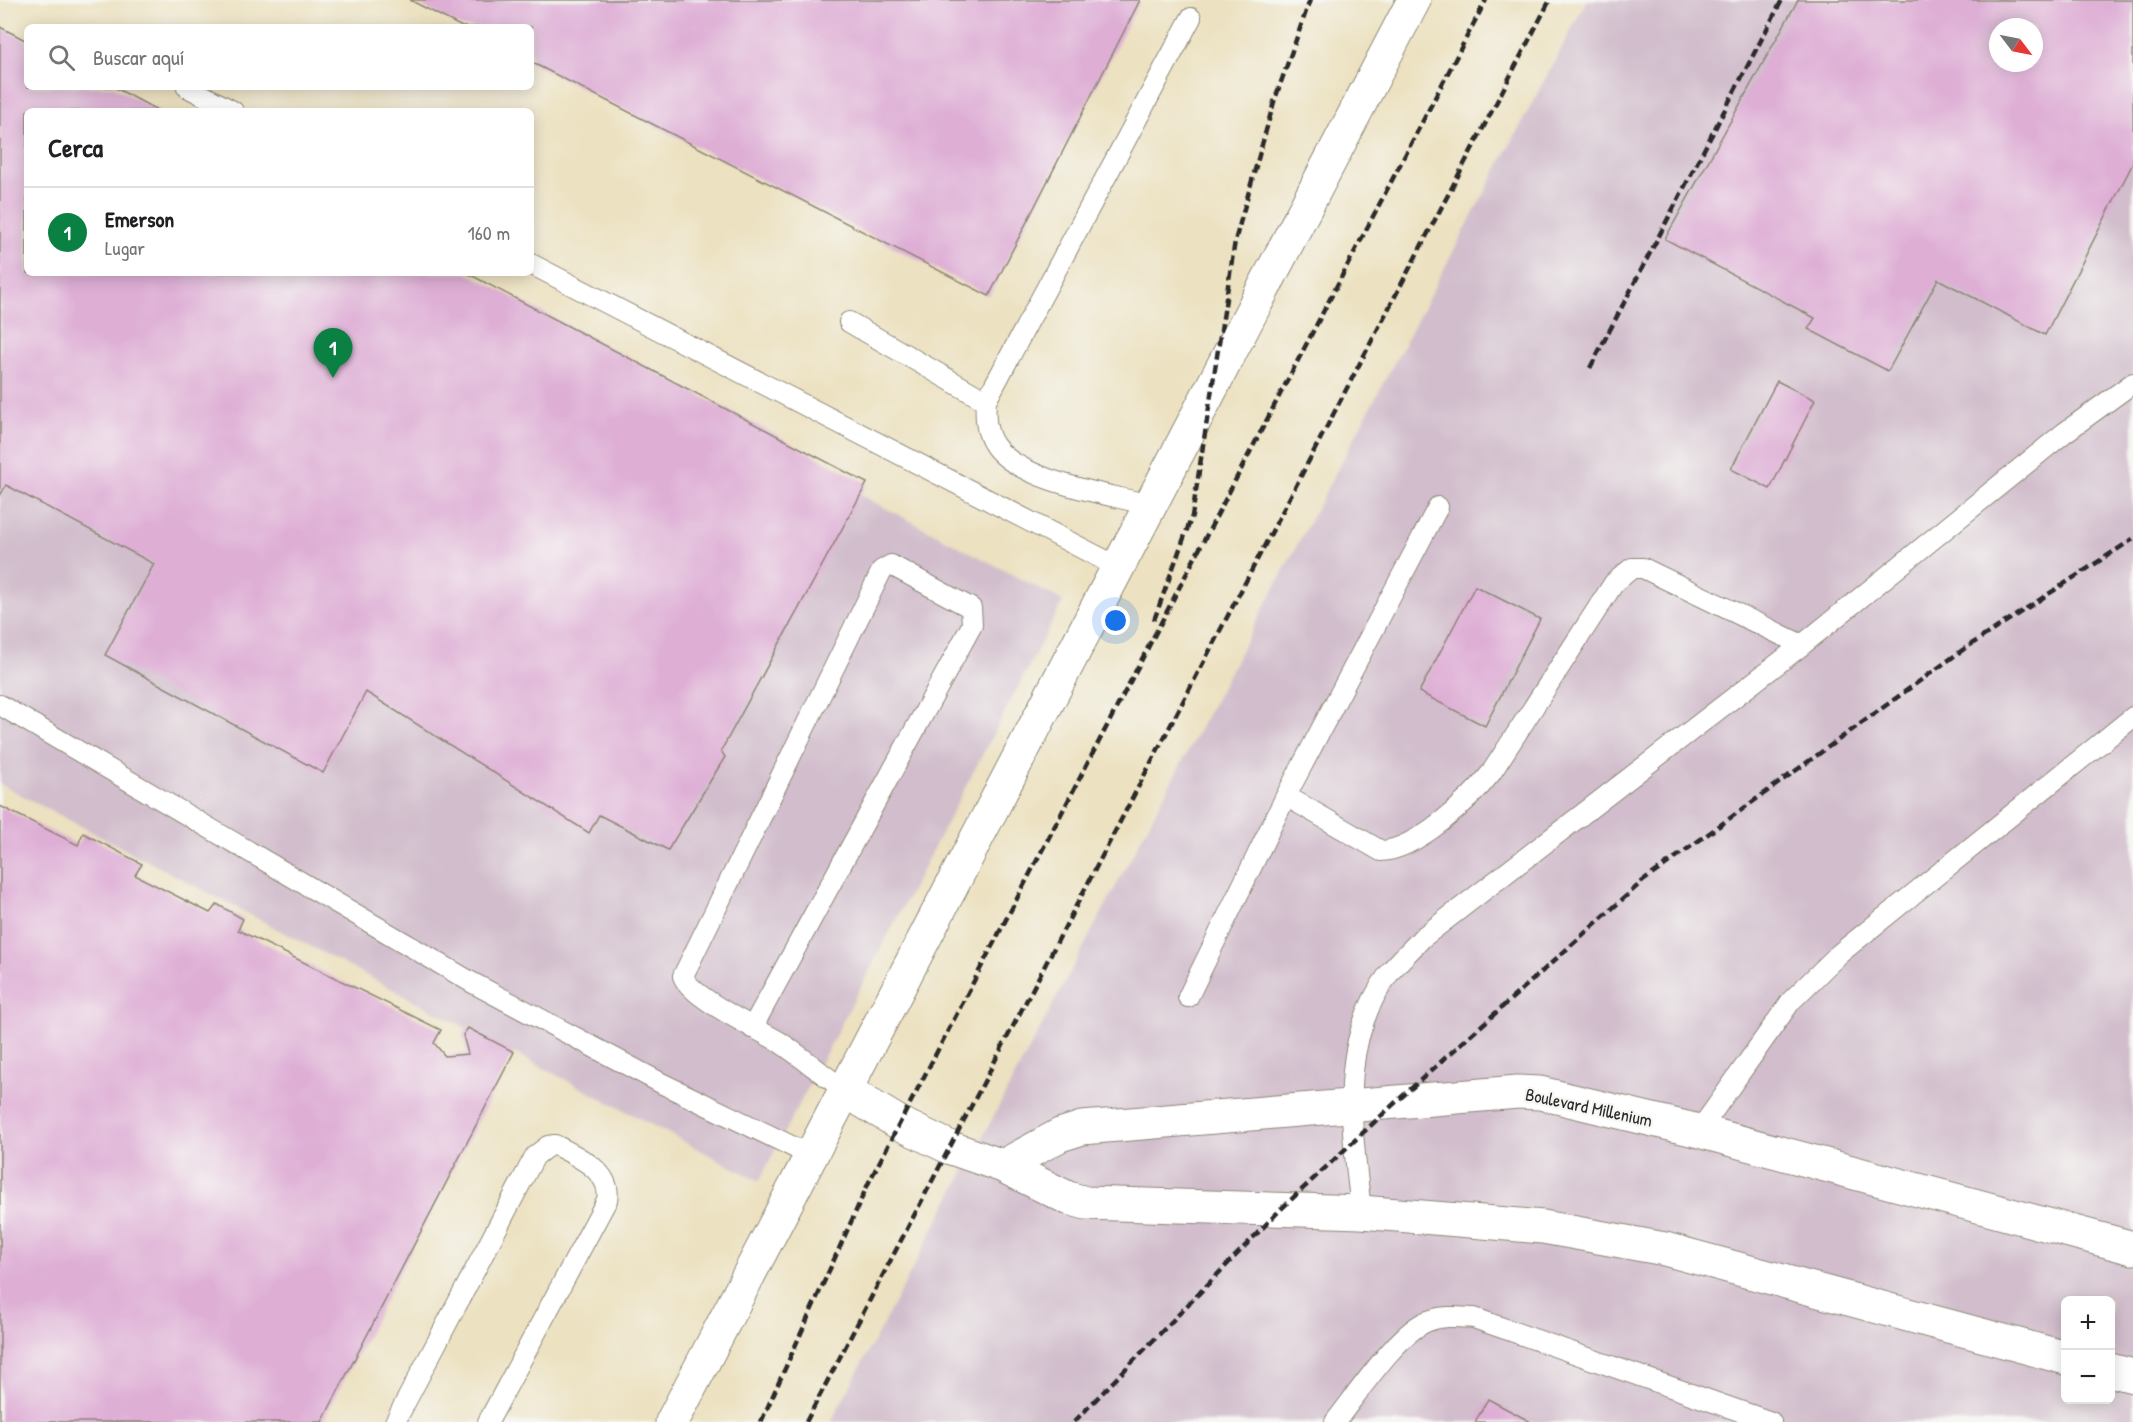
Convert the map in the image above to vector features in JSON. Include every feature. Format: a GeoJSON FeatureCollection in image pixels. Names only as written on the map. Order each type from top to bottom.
{"type":"FeatureCollection","features":[{"type":"Feature","properties":{"kind":"street"},"geometry":{"type":"LineString","coordinates":[[672,1422],[1414,0]]}},
{"type":"Feature","properties":{"kind":"street"},"geometry":{"type":"LineString","coordinates":[[846,1091],[901,1124],[942,1144],[1003,1166],[1068,1198],[1106,1205],[1361,1212],[1543,1227],[1665,1249],[2061,1357]]}},
{"type":"Feature","properties":{"kind":"street","name":"Boulevard Millenium"},"geometry":{"type":"LineString","coordinates":[[1003,1166],[1060,1135],[1082,1128],[1518,1092],[1540,1093],[1699,1131],[2133,1248]]}},
{"type":"Feature","properties":{"kind":"street"},"geometry":{"type":"LineString","coordinates":[[2115,1371],[2133,1376]]}},
{"type":"Feature","properties":{"kind":"lane"},"geometry":{"type":"LineString","coordinates":[[1150,505],[1050,478],[1007,459],[994,444],[985,421],[986,401],[1191,18]]}},
{"type":"Feature","properties":{"kind":"lane"},"geometry":{"type":"LineString","coordinates":[[193,90],[227,108]]}},
{"type":"Feature","properties":{"kind":"lane"},"geometry":{"type":"LineString","coordinates":[[534,266],[1118,567]]}},
{"type":"Feature","properties":{"kind":"lane"},"geometry":{"type":"LineString","coordinates":[[849,322],[986,401]]}},
{"type":"Feature","properties":{"kind":"lane"},"geometry":{"type":"LineString","coordinates":[[1361,1212],[1351,1105],[1352,1060],[1365,1016],[1390,972],[1422,938],[1802,645],[2064,433],[2133,383]]}},
{"type":"Feature","properties":{"kind":"lane"},"geometry":{"type":"LineString","coordinates":[[1188,996],[1286,796],[1438,507]]}},
{"type":"Feature","properties":{"kind":"lane"},"geometry":{"type":"LineString","coordinates":[[752,1028],[972,625],[971,608],[891,566],[882,570],[683,972],[685,983],[690,988],[752,1028],[778,1041],[846,1091]]}},
{"type":"Feature","properties":{"kind":"lane"},"geometry":{"type":"LineString","coordinates":[[1286,796],[1382,851],[1401,846],[1454,813],[1475,794],[1491,773],[1614,583],[1632,568],[1643,568],[1802,645]]}},
{"type":"Feature","properties":{"kind":"lane"},"geometry":{"type":"LineString","coordinates":[[0,705],[471,982],[663,1084],[812,1156]]}},
{"type":"Feature","properties":{"kind":"lane"},"geometry":{"type":"LineString","coordinates":[[1699,1131],[1791,1000],[1839,954],[2133,717]]}},
{"type":"Feature","properties":{"kind":"lane"},"geometry":{"type":"LineString","coordinates":[[395,1422],[535,1156],[548,1146],[555,1145],[605,1179],[609,1190],[607,1200],[488,1422]]}},
{"type":"Feature","properties":{"kind":"lane"},"geometry":{"type":"LineString","coordinates":[[1335,1422],[1404,1337],[1427,1321],[1448,1316],[1474,1318],[1771,1422]]}},
{"type":"Feature","properties":{"kind":"shaded area"},"geometry":{"type":"Polygon","coordinates":[[[1587,0],[2133,0],[2133,1422],[831,1422],[1587,0]]]}},
{"type":"Feature","properties":{"kind":"shaded area"},"geometry":{"type":"Polygon","coordinates":[[[0,44],[24,82],[24,90],[27,90],[27,108],[24,108],[24,276],[443,276],[1063,601],[759,1181],[0,784],[0,44]]]}},
{"type":"Feature","properties":{"kind":"building"},"geometry":{"type":"Polygon","coordinates":[[[410,0],[1140,0],[989,296],[534,64],[534,24],[456,24],[410,0]]]}},
{"type":"Feature","properties":{"kind":"building"},"geometry":{"type":"Polygon","coordinates":[[[1798,0],[2133,0],[2133,163],[2045,335],[1938,279],[1888,371],[1808,329],[1815,318],[1665,239],[1798,0]]]}},
{"type":"Feature","properties":{"kind":"building"},"geometry":{"type":"Polygon","coordinates":[[[0,27],[24,39],[24,90],[120,90],[153,108],[24,108],[24,276],[473,276],[867,483],[721,751],[725,757],[668,850],[599,815],[589,833],[366,692],[323,773],[105,655],[154,564],[6,485],[0,496],[0,27]]]}},
{"type":"Feature","properties":{"kind":"building"},"geometry":{"type":"Polygon","coordinates":[[[1777,381],[1815,400],[1770,489],[1731,469],[1777,381]]]}},
{"type":"Feature","properties":{"kind":"building"},"geometry":{"type":"Polygon","coordinates":[[[1475,586],[1540,619],[1485,726],[1419,692],[1475,586]]]}},
{"type":"Feature","properties":{"kind":"building"},"geometry":{"type":"Polygon","coordinates":[[[0,806],[78,845],[83,833],[142,864],[135,875],[210,913],[217,904],[243,919],[238,930],[441,1030],[434,1043],[445,1056],[468,1054],[463,1035],[468,1028],[514,1052],[322,1422],[0,1422],[0,806]]]}},
{"type":"Feature","properties":{"kind":"building"},"geometry":{"type":"Polygon","coordinates":[[[1488,1399],[1531,1422],[1475,1422],[1488,1399]]]}},
{"type":"Feature","properties":{"kind":"railway"},"geometry":{"type":"LineString","coordinates":[[1154,620],[1192,516],[1235,241],[1274,102],[1310,0]]}},
{"type":"Feature","properties":{"kind":"railway"},"geometry":{"type":"LineString","coordinates":[[761,1422],[869,1182],[1486,0]]}},
{"type":"Feature","properties":{"kind":"railway"},"geometry":{"type":"LineString","coordinates":[[806,1422],[1550,0]]}},
{"type":"Feature","properties":{"kind":"railway"},"geometry":{"type":"LineString","coordinates":[[1590,368],[1782,0]]}},
{"type":"Feature","properties":{"kind":"railway"},"geometry":{"type":"LineString","coordinates":[[1074,1422],[1281,1209],[1396,1102],[1643,881],[1964,649],[2133,539]]}},
{"type":"Feature","properties":{"kind":"place","name":"Emerson"},"geometry":{"type":"Point","coordinates":[333,378]}}]}
